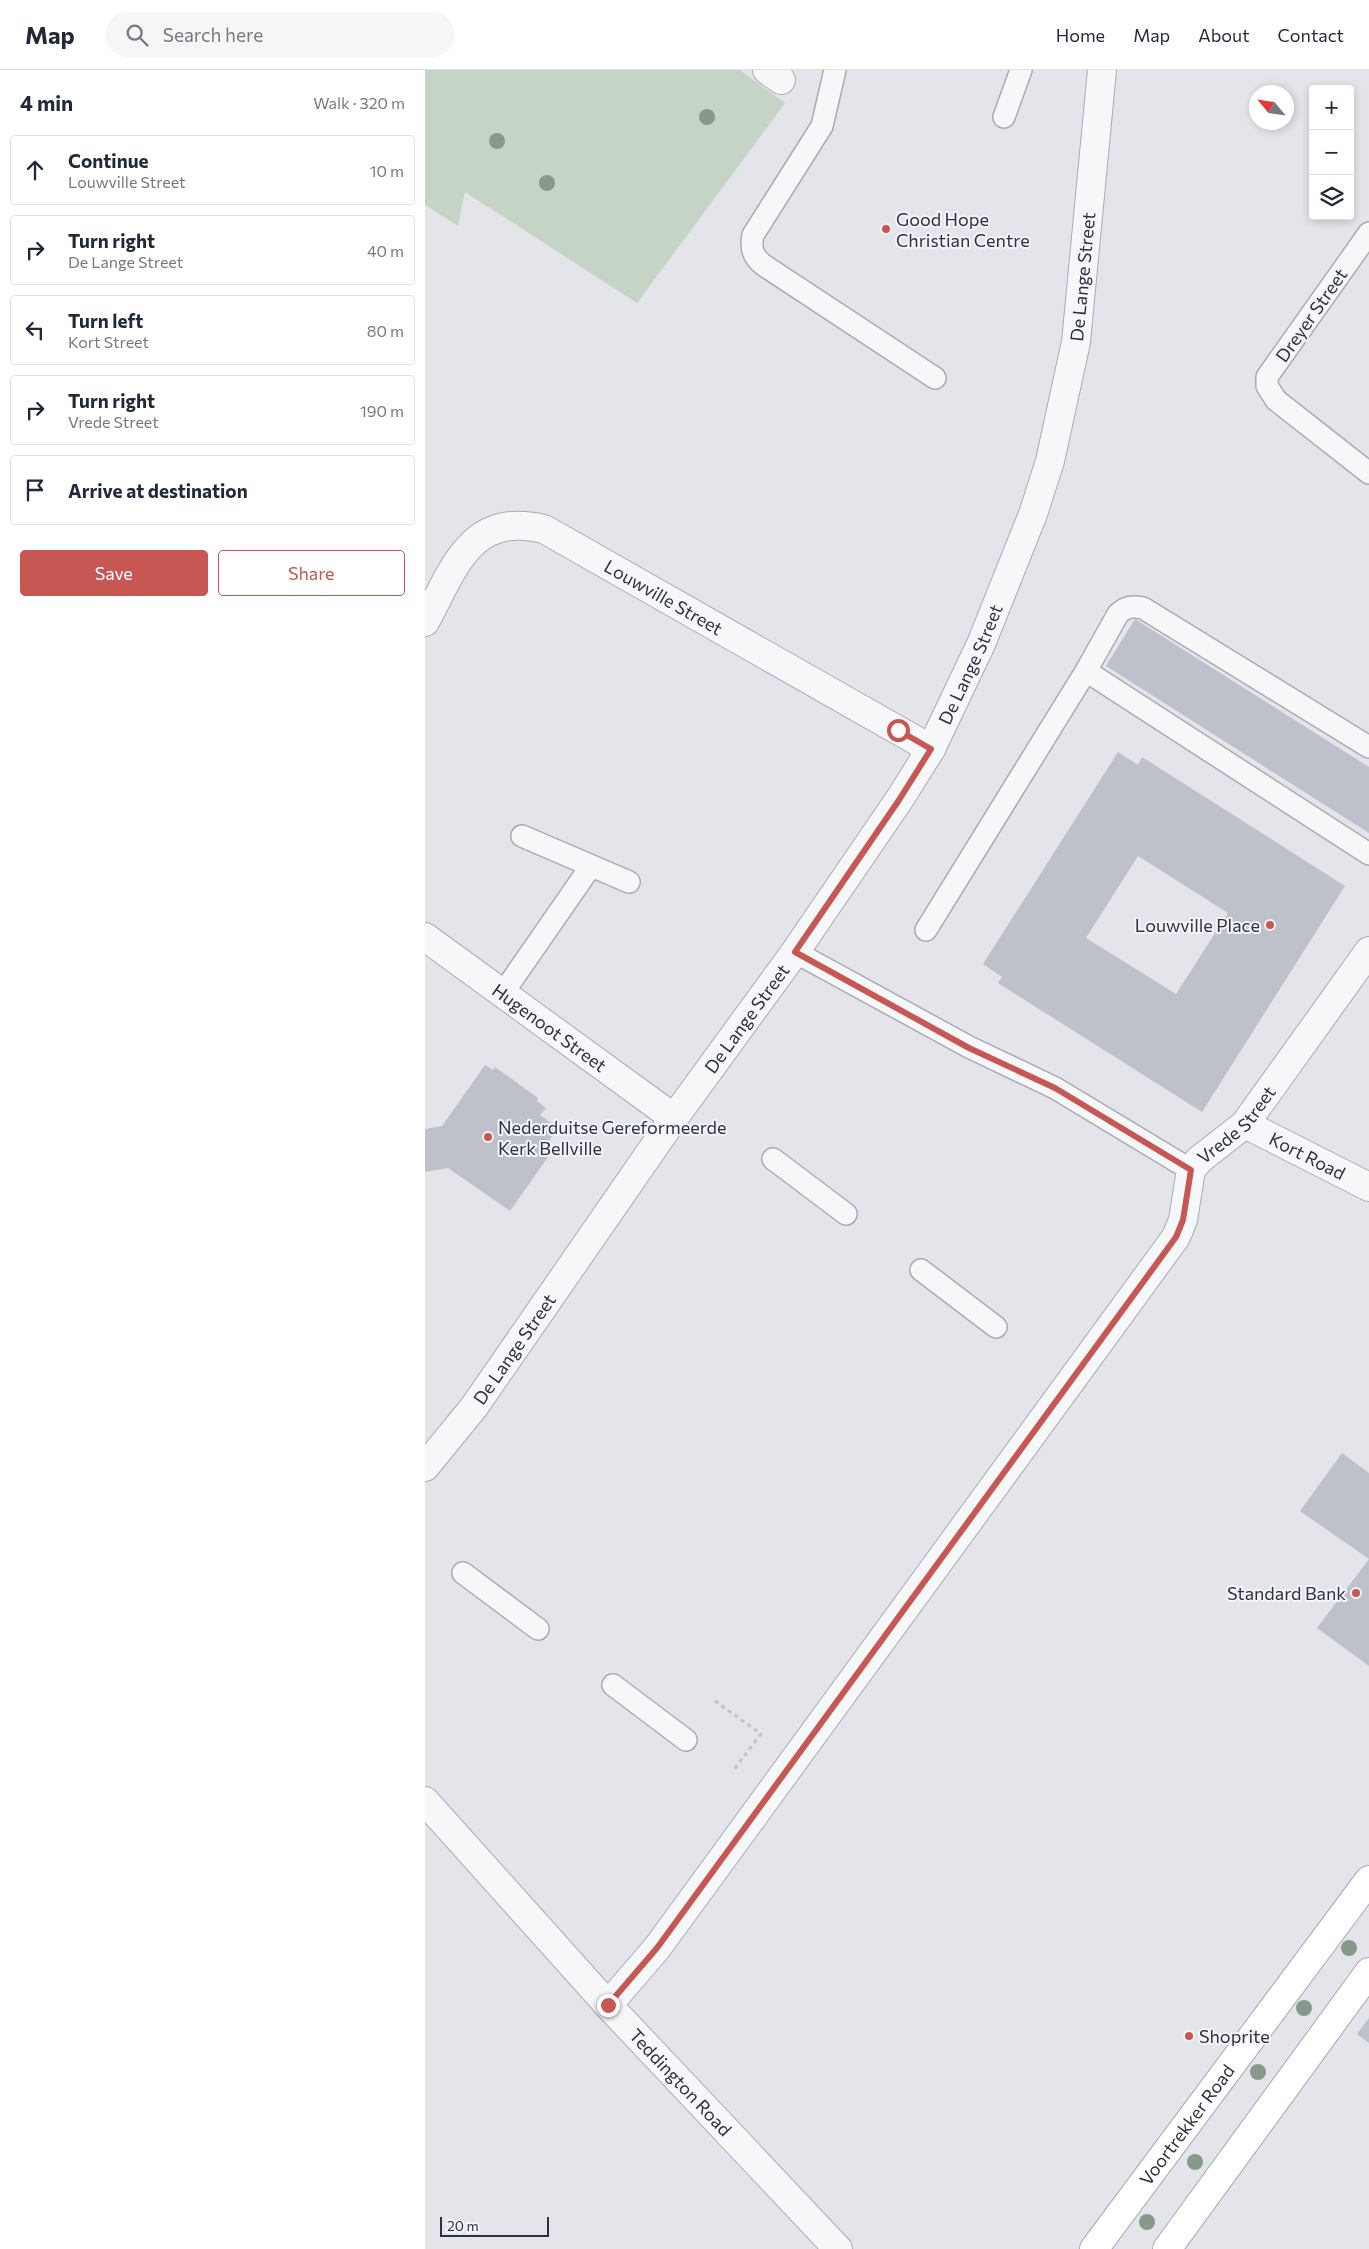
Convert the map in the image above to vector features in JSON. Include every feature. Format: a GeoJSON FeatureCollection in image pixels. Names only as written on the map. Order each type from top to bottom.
{"type":"FeatureCollection","features":[{"type":"Feature","properties":{"kind":"main road","name":"Voortrekker Road"},"geometry":{"type":"LineString","coordinates":[[1095,2249],[1369,1880]]}},
{"type":"Feature","properties":{"kind":"main road"},"geometry":{"type":"LineString","coordinates":[[1167,2249],[1369,1972]]}},
{"type":"Feature","properties":{"kind":"street","name":"De Lange Street"},"geometry":{"type":"LineString","coordinates":[[425,1467],[474,1407],[674,1118],[795,952],[899,800],[931,749],[981,644],[1033,514],[1050,461],[1076,342],[1102,70]]}},
{"type":"Feature","properties":{"kind":"street","name":"Louwville Street"},"geometry":{"type":"LineString","coordinates":[[425,622],[463,553],[473,542],[499,528],[514,525],[544,529],[931,749]]}},
{"type":"Feature","properties":{"kind":"street","name":"Hugenoot Street"},"geometry":{"type":"LineString","coordinates":[[425,937],[674,1118]]}},
{"type":"Feature","properties":{"kind":"street","name":"Vrede Street"},"geometry":{"type":"LineString","coordinates":[[608,2005],[663,1940],[1176,1237],[1183,1220],[1191,1170],[1199,1160],[1245,1124],[1369,951]]}},
{"type":"Feature","properties":{"kind":"street","name":"Kort Road"},"geometry":{"type":"LineString","coordinates":[[1245,1124],[1369,1187]]}},
{"type":"Feature","properties":{"kind":"street","name":"Teddington Road"},"geometry":{"type":"LineString","coordinates":[[425,1801],[608,2005],[838,2249]]}},
{"type":"Feature","properties":{"kind":"lane"},"geometry":{"type":"LineString","coordinates":[[835,70],[822,126],[753,235],[751,244],[753,253],[757,261],[935,378]]}},
{"type":"Feature","properties":{"kind":"lane"},"geometry":{"type":"LineString","coordinates":[[1003,117],[1021,70]]}},
{"type":"Feature","properties":{"kind":"lane","name":"Dreyer Street"},"geometry":{"type":"LineString","coordinates":[[1369,233],[1267,377],[1267,386],[1276,400],[1369,473]]}},
{"type":"Feature","properties":{"kind":"lane"},"geometry":{"type":"LineString","coordinates":[[925,930],[1085,671],[1118,614],[1125,608],[1133,606],[1143,608],[1369,747]]}},
{"type":"Feature","properties":{"kind":"lane"},"geometry":{"type":"LineString","coordinates":[[1085,671],[1369,854]]}},
{"type":"Feature","properties":{"kind":"lane"},"geometry":{"type":"LineString","coordinates":[[522,836],[629,882]]}},
{"type":"Feature","properties":{"kind":"lane"},"geometry":{"type":"LineString","coordinates":[[503,993],[591,866]]}},
{"type":"Feature","properties":{"kind":"lane"},"geometry":{"type":"LineString","coordinates":[[795,952],[969,1048],[1055,1088],[1191,1170]]}},
{"type":"Feature","properties":{"kind":"lane"},"geometry":{"type":"LineString","coordinates":[[773,1159],[846,1214]]}},
{"type":"Feature","properties":{"kind":"lane"},"geometry":{"type":"LineString","coordinates":[[921,1270],[996,1327]]}},
{"type":"Feature","properties":{"kind":"lane"},"geometry":{"type":"LineString","coordinates":[[463,1573],[538,1629]]}},
{"type":"Feature","properties":{"kind":"lane"},"geometry":{"type":"LineString","coordinates":[[613,1685],[686,1740]]}},
{"type":"Feature","properties":{"kind":"path"},"geometry":{"type":"LineString","coordinates":[[715,1701],[761,1734],[732,1772]]}},
{"type":"Feature","properties":{"kind":"green space"},"geometry":{"type":"Polygon","coordinates":[[[425,70],[740,70],[785,103],[637,303],[465,192],[458,226],[425,205],[425,70]]]}},
{"type":"Feature","properties":{"kind":"building"},"geometry":{"type":"Polygon","coordinates":[[[1135,619],[1369,767],[1369,833],[1106,666],[1135,619]]]}},
{"type":"Feature","properties":{"kind":"building","name":"Louwville Place"},"geometry":{"type":"Polygon","coordinates":[[[1118,752],[1138,765],[1142,757],[1345,886],[1202,1112],[998,983],[1002,977],[983,964],[1118,752]],[[1138,856],[1086,938],[1176,994],[1228,913],[1138,856]]]}},
{"type":"Feature","properties":{"kind":"building","name":"Nederduitse Gereformeerde Kerk Bellville"},"geometry":{"type":"Polygon","coordinates":[[[485,1065],[493,1070],[495,1067],[538,1098],[537,1101],[546,1108],[540,1115],[558,1128],[546,1145],[553,1150],[510,1211],[448,1168],[425,1172],[425,1129],[442,1126],[485,1065]]]}},
{"type":"Feature","properties":{"kind":"building"},"geometry":{"type":"Polygon","coordinates":[[[1342,1453],[1369,1473],[1369,1559],[1300,1511],[1342,1453]]]}},
{"type":"Feature","properties":{"kind":"building","name":"Standard Bank"},"geometry":{"type":"Polygon","coordinates":[[[1369,1559],[1369,1666],[1317,1628],[1369,1559]]]}},
{"type":"Feature","properties":{"kind":"building"},"geometry":{"type":"Polygon","coordinates":[[[1369,2018],[1369,2043],[1357,2034],[1369,2018]]]}},
{"type":"Feature","properties":{"kind":"place","name":"Good Hope Christian Centre"},"geometry":{"type":"Point","coordinates":[886,229]}},
{"type":"Feature","properties":{"kind":"place","name":"Louwville Place"},"geometry":{"type":"Point","coordinates":[1270,925]}},
{"type":"Feature","properties":{"kind":"place","name":"Nederduitse Gereformeerde Kerk Bellville"},"geometry":{"type":"Point","coordinates":[488,1137]}},
{"type":"Feature","properties":{"kind":"place","name":"Standard Bank"},"geometry":{"type":"Point","coordinates":[1356,1593]}},
{"type":"Feature","properties":{"kind":"place","name":"Shoprite"},"geometry":{"type":"Point","coordinates":[1189,2036]}},
{"type":"Feature","properties":{"kind":"route"},"geometry":{"type":"LineString","coordinates":[[608,2005],[657,1948],[750,1822],[1176,1237],[1183,1220],[1191,1170],[1055,1088],[969,1048],[795,952],[899,800],[931,749],[898,730]]}}]}
